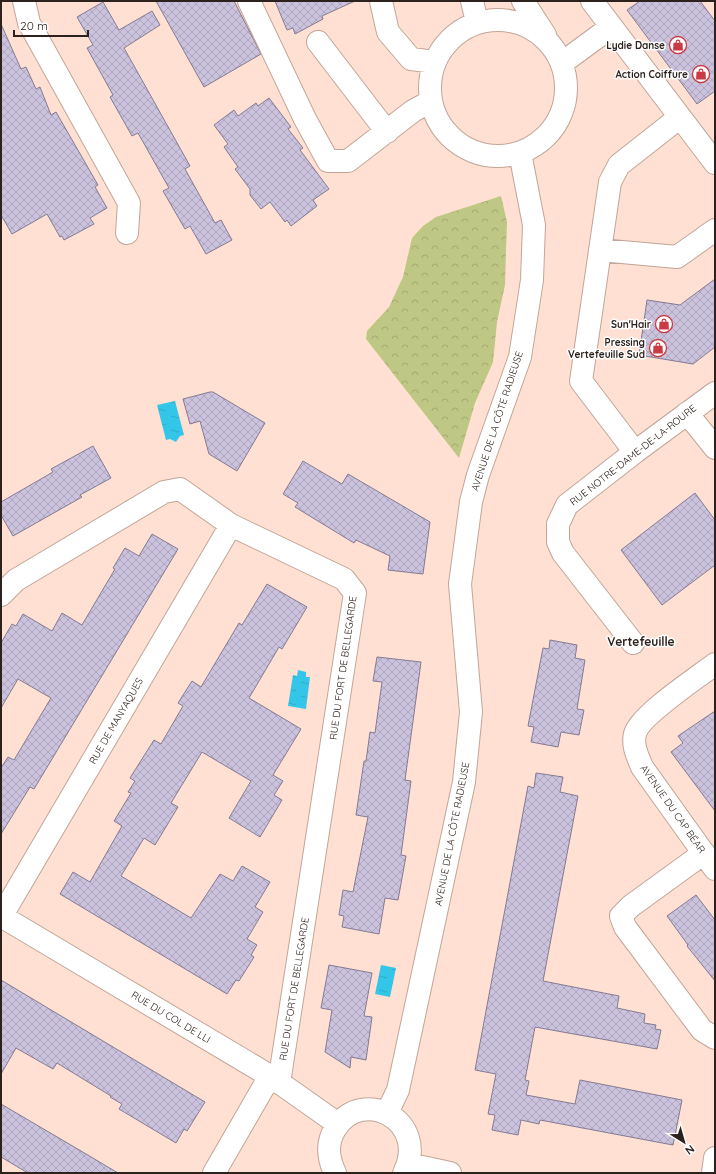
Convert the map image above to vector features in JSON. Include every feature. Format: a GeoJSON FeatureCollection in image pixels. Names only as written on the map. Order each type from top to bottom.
{"type":"FeatureCollection","features":[{"type":"Feature","properties":{"kind":"street"},"geometry":{"type":"LineString","coordinates":[[24,1],[29,23],[128,203],[127,233]]}},
{"type":"Feature","properties":{"kind":"street"},"geometry":{"type":"LineString","coordinates":[[249,1],[305,119],[328,161],[348,162],[414,111],[430,101]]}},
{"type":"Feature","properties":{"kind":"street"},"geometry":{"type":"LineString","coordinates":[[381,1],[388,32],[411,60],[434,62]]}},
{"type":"Feature","properties":{"kind":"street"},"geometry":{"type":"LineString","coordinates":[[472,1],[478,22]]}},
{"type":"Feature","properties":{"kind":"street"},"geometry":{"type":"LineString","coordinates":[[523,1],[550,42],[562,63],[566,82],[565,102],[559,120],[549,134],[536,145],[520,153],[497,156],[474,152],[454,140],[439,122],[430,101],[430,81],[434,62],[445,45],[459,31],[478,22],[497,19],[517,21],[535,30],[550,42]]}},
{"type":"Feature","properties":{"kind":"street"},"geometry":{"type":"LineString","coordinates":[[592,1],[610,27],[715,163]]}},
{"type":"Feature","properties":{"kind":"street"},"geometry":{"type":"LineString","coordinates":[[562,63],[610,27]]}},
{"type":"Feature","properties":{"kind":"street"},"geometry":{"type":"LineString","coordinates":[[318,42],[388,132]]}},
{"type":"Feature","properties":{"kind":"street"},"geometry":{"type":"LineString","coordinates":[[635,452],[581,381],[610,182],[619,165],[680,117]]}},
{"type":"Feature","properties":{"kind":"street","name":"AVENUE DE LA CÔTE RADIEUSE"},"geometry":{"type":"LineString","coordinates":[[387,1113],[398,1090],[464,782],[471,712],[460,584],[471,502],[478,475],[520,357],[532,280],[534,225],[520,153]]}},
{"type":"Feature","properties":{"kind":"street"},"geometry":{"type":"LineString","coordinates":[[600,250],[677,257],[715,230]]}},
{"type":"Feature","properties":{"kind":"street","name":"RUE NOTRE-DAME-DE-LA-ROURE"},"geometry":{"type":"LineString","coordinates":[[633,643],[563,553],[558,542],[558,524],[567,505],[635,452],[715,393]]}},
{"type":"Feature","properties":{"kind":"street"},"geometry":{"type":"LineString","coordinates":[[687,413],[715,448]]}},
{"type":"Feature","properties":{"kind":"street","name":"RUE DU FORT DE BELLEGARDE"},"geometry":{"type":"LineString","coordinates":[[1,595],[16,580],[164,492],[180,489],[230,525],[344,579],[355,593],[275,1080]]}},
{"type":"Feature","properties":{"kind":"street","name":"RUE DE MANYAQUES"},"geometry":{"type":"LineString","coordinates":[[1,916],[230,525]]}},
{"type":"Feature","properties":{"kind":"street","name":"AVENUE DU CAP BÉAR"},"geometry":{"type":"LineString","coordinates":[[709,861],[642,767],[635,750],[635,734],[641,722],[652,712],[715,664]]}},
{"type":"Feature","properties":{"kind":"street"},"geometry":{"type":"LineString","coordinates":[[709,861],[631,906],[622,916],[626,927],[702,1030],[715,1038]]}},
{"type":"Feature","properties":{"kind":"street","name":"RUE DU COL DE LLI"},"geometry":{"type":"LineString","coordinates":[[1,916],[275,1080],[338,1124]]}},
{"type":"Feature","properties":{"kind":"street"},"geometry":{"type":"LineString","coordinates":[[214,1173],[275,1080]]}},
{"type":"Feature","properties":{"kind":"street"},"geometry":{"type":"LineString","coordinates":[[335,1173],[330,1162],[328,1148],[331,1135],[338,1124],[348,1115],[361,1110],[374,1110],[387,1113],[397,1120],[405,1129],[409,1140],[410,1152],[406,1168],[450,1173]]}},
{"type":"Feature","properties":{"kind":"street"},"geometry":{"type":"LineString","coordinates":[[713,1173],[715,1158]]}},
{"type":"Feature","properties":{"kind":"green space"},"geometry":{"type":"Polygon","coordinates":[[[501,196],[507,222],[505,285],[497,322],[493,362],[475,403],[459,458],[366,339],[367,331],[389,307],[403,277],[412,238],[423,226],[436,217],[501,196]]]}},
{"type":"Feature","properties":{"kind":"water"},"geometry":{"type":"Polygon","coordinates":[[[175,401],[184,435],[180,436],[176,442],[170,439],[166,440],[157,405],[175,401]]]}},
{"type":"Feature","properties":{"kind":"water"},"geometry":{"type":"Polygon","coordinates":[[[298,670],[306,672],[306,677],[310,677],[306,709],[288,706],[293,675],[297,676],[298,670]]]}},
{"type":"Feature","properties":{"kind":"water"},"geometry":{"type":"Polygon","coordinates":[[[381,965],[396,968],[390,997],[375,994],[381,965]]]}},
{"type":"Feature","properties":{"kind":"building"},"geometry":{"type":"Polygon","coordinates":[[[156,1],[234,1],[261,54],[204,87],[156,1]]]}},
{"type":"Feature","properties":{"kind":"building"},"geometry":{"type":"Polygon","coordinates":[[[275,1],[355,1],[322,16],[323,19],[295,34],[293,28],[287,30],[275,1]]]}},
{"type":"Feature","properties":{"kind":"building"},"geometry":{"type":"Polygon","coordinates":[[[640,1],[700,1],[715,21],[715,91],[697,104],[627,10],[640,1]]]}},
{"type":"Feature","properties":{"kind":"building"},"geometry":{"type":"Polygon","coordinates":[[[103,2],[119,30],[152,11],[160,25],[124,48],[190,166],[185,169],[215,223],[221,220],[232,240],[206,254],[190,226],[185,229],[163,191],[169,188],[138,133],[132,136],[110,97],[113,95],[87,48],[93,45],[77,17],[103,2]]]}},
{"type":"Feature","properties":{"kind":"building"},"geometry":{"type":"Polygon","coordinates":[[[1,24],[21,69],[26,67],[36,89],[40,87],[51,115],[56,112],[98,185],[95,187],[107,208],[90,218],[94,224],[64,240],[62,236],[60,237],[47,214],[12,234],[1,215],[1,24]]]}},
{"type":"Feature","properties":{"kind":"building"},"geometry":{"type":"Polygon","coordinates":[[[269,98],[291,127],[288,129],[303,148],[300,150],[329,189],[313,200],[317,206],[291,226],[287,220],[285,222],[270,202],[261,209],[250,195],[250,189],[235,169],[238,167],[224,147],[228,144],[214,125],[234,110],[238,116],[256,103],[258,106],[269,98]]]}},
{"type":"Feature","properties":{"kind":"building"},"geometry":{"type":"Polygon","coordinates":[[[715,279],[715,347],[693,364],[639,355],[647,300],[680,305],[715,279]]]}},
{"type":"Feature","properties":{"kind":"building"},"geometry":{"type":"Polygon","coordinates":[[[213,392],[265,423],[237,471],[209,454],[200,421],[190,424],[183,399],[213,392]]]}},
{"type":"Feature","properties":{"kind":"building"},"geometry":{"type":"Polygon","coordinates":[[[93,446],[111,478],[80,495],[82,497],[13,536],[1,515],[1,502],[53,472],[51,469],[93,446]]]}},
{"type":"Feature","properties":{"kind":"building"},"geometry":{"type":"Polygon","coordinates":[[[303,461],[342,484],[348,474],[430,522],[423,574],[388,570],[390,556],[356,540],[354,543],[295,507],[298,503],[283,494],[303,461]]]}},
{"type":"Feature","properties":{"kind":"building"},"geometry":{"type":"Polygon","coordinates":[[[695,493],[715,520],[715,565],[662,605],[621,550],[695,493]]]}},
{"type":"Feature","properties":{"kind":"building"},"geometry":{"type":"Polygon","coordinates":[[[152,534],[178,549],[34,789],[30,787],[1,834],[1,768],[8,757],[14,760],[51,698],[18,679],[1,708],[1,643],[12,624],[16,626],[23,614],[52,631],[62,613],[82,625],[115,569],[113,568],[125,548],[139,556],[152,534]]]}},
{"type":"Feature","properties":{"kind":"building"},"geometry":{"type":"Polygon","coordinates":[[[267,584],[307,607],[282,649],[279,647],[249,698],[301,729],[273,775],[283,781],[274,795],[282,800],[260,837],[229,818],[251,781],[202,752],[171,803],[178,807],[155,845],[144,838],[121,876],[191,918],[220,874],[233,881],[242,866],[270,882],[255,907],[263,912],[247,939],[257,945],[251,955],[254,957],[239,981],[236,980],[227,994],[60,894],[73,872],[90,882],[122,826],[114,821],[131,793],[128,792],[135,781],[130,778],[154,740],[161,744],[183,706],[178,703],[192,681],[201,687],[239,623],[242,625],[267,584]]]}},
{"type":"Feature","properties":{"kind":"building"},"geometry":{"type":"Polygon","coordinates":[[[550,640],[577,645],[575,658],[585,660],[577,709],[584,710],[579,735],[561,732],[558,747],[531,742],[534,727],[528,726],[543,648],[549,649],[550,640]]]}},
{"type":"Feature","properties":{"kind":"building"},"geometry":{"type":"Polygon","coordinates":[[[377,657],[421,662],[405,780],[411,781],[401,855],[406,856],[398,900],[385,898],[379,934],[342,927],[344,916],[339,915],[343,890],[353,892],[368,817],[356,815],[370,732],[375,733],[382,682],[373,681],[377,657]]]}},
{"type":"Feature","properties":{"kind":"building"},"geometry":{"type":"Polygon","coordinates":[[[715,711],[715,811],[671,752],[683,743],[678,736],[715,711]]]}},
{"type":"Feature","properties":{"kind":"building"},"geometry":{"type":"Polygon","coordinates":[[[536,773],[563,777],[560,792],[578,796],[543,981],[619,996],[617,1008],[645,1014],[644,1023],[656,1025],[655,1029],[661,1030],[657,1049],[535,1027],[525,1080],[529,1081],[526,1095],[575,1104],[580,1080],[682,1100],[673,1145],[540,1120],[539,1124],[521,1120],[518,1135],[492,1130],[495,1115],[488,1114],[496,1074],[475,1070],[528,786],[534,788],[536,773]]]}},
{"type":"Feature","properties":{"kind":"building"},"geometry":{"type":"Polygon","coordinates":[[[696,895],[715,920],[715,981],[687,946],[688,945],[667,916],[696,895]]]}},
{"type":"Feature","properties":{"kind":"building"},"geometry":{"type":"Polygon","coordinates":[[[329,965],[372,973],[364,1016],[372,1017],[366,1060],[351,1057],[350,1068],[325,1052],[332,1010],[321,1008],[329,965]]]}},
{"type":"Feature","properties":{"kind":"building"},"geometry":{"type":"Polygon","coordinates":[[[1,980],[205,1102],[187,1131],[184,1129],[176,1143],[119,1109],[122,1104],[57,1063],[53,1069],[16,1048],[1,1074],[1,980]]]}},
{"type":"Feature","properties":{"kind":"building"},"geometry":{"type":"Polygon","coordinates":[[[1,1104],[118,1173],[28,1173],[1,1157],[1,1104]]]}},
{"type":"Feature","properties":{"kind":"place","name":"Lydie Danse"},"geometry":{"type":"Point","coordinates":[678,45]}},
{"type":"Feature","properties":{"kind":"place","name":"Action Coiffure"},"geometry":{"type":"Point","coordinates":[701,74]}},
{"type":"Feature","properties":{"kind":"place","name":"Sun'Hair"},"geometry":{"type":"Point","coordinates":[664,324]}},
{"type":"Feature","properties":{"kind":"place","name":"Pressing Vertefeuille Sud"},"geometry":{"type":"Point","coordinates":[658,348]}},
{"type":"Feature","properties":{"kind":"district","name":"Vertefeuille"},"geometry":{"type":"Point","coordinates":[641,641]}}]}
